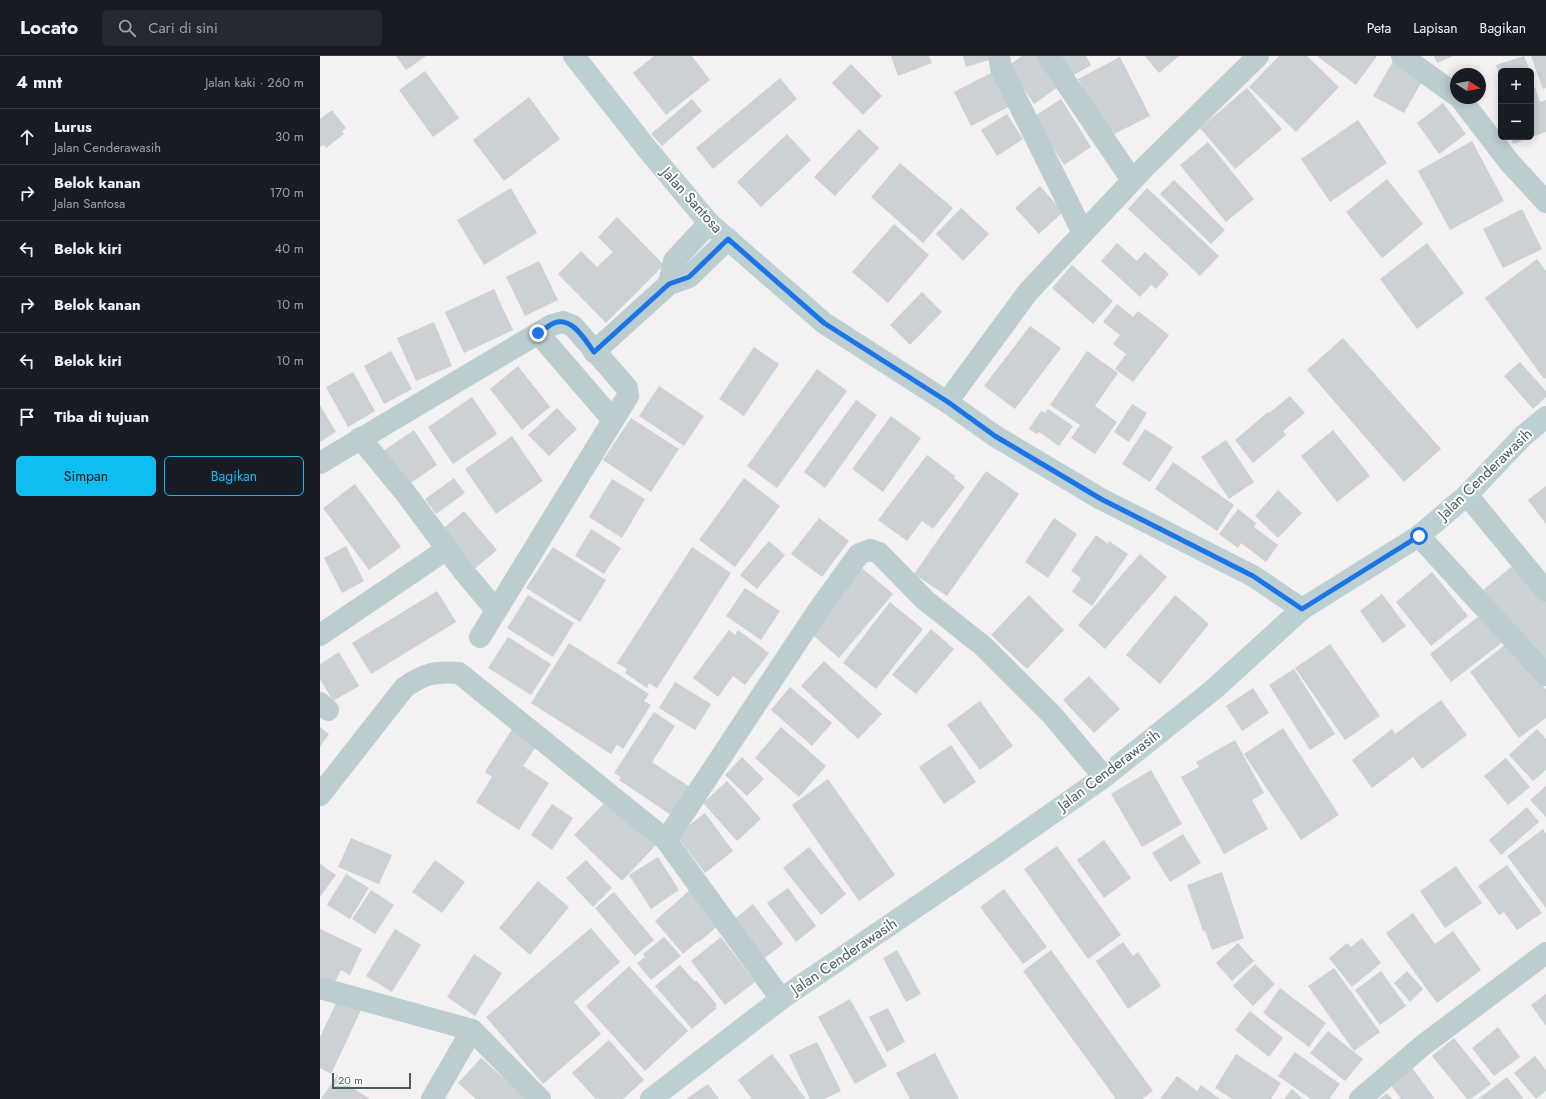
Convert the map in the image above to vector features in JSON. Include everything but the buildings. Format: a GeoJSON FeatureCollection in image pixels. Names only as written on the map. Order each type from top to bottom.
{"type":"FeatureCollection","features":[{"type":"Feature","properties":{"kind":"street","name":"Jalan Santosa"},"geometry":{"type":"LineString","coordinates":[[574,56],[648,150],[710,223],[824,323],[948,402],[995,436],[1101,499],[1253,576],[1302,609]]}},
{"type":"Feature","properties":{"kind":"street"},"geometry":{"type":"LineString","coordinates":[[999,56],[1001,68],[1083,233]]}},
{"type":"Feature","properties":{"kind":"street"},"geometry":{"type":"LineString","coordinates":[[1048,56],[1132,180]]}},
{"type":"Feature","properties":{"kind":"street"},"geometry":{"type":"LineString","coordinates":[[948,402],[1028,292],[1132,180],[1258,56]]}},
{"type":"Feature","properties":{"kind":"street"},"geometry":{"type":"LineString","coordinates":[[1402,56],[1450,91]]}},
{"type":"Feature","properties":{"kind":"street"},"geometry":{"type":"LineString","coordinates":[[1465,104],[1510,163],[1546,202]]}},
{"type":"Feature","properties":{"kind":"street"},"geometry":{"type":"LineString","coordinates":[[669,284],[674,261],[710,223]]}},
{"type":"Feature","properties":{"kind":"street"},"geometry":{"type":"LineString","coordinates":[[594,352],[669,284],[689,277],[728,239]]}},
{"type":"Feature","properties":{"kind":"street"},"geometry":{"type":"LineString","coordinates":[[320,463],[538,333],[556,323],[563,322],[570,324],[627,388],[628,396],[480,636]]}},
{"type":"Feature","properties":{"kind":"street"},"geometry":{"type":"LineString","coordinates":[[538,333],[613,420]]}},
{"type":"Feature","properties":{"kind":"street","name":"Jalan Cenderawasih"},"geometry":{"type":"LineString","coordinates":[[651,1099],[781,999],[990,857],[1104,776],[1213,690],[1302,609],[1419,536],[1467,495],[1523,436],[1545,420]]}},
{"type":"Feature","properties":{"kind":"street"},"geometry":{"type":"LineString","coordinates":[[360,438],[407,495],[447,549],[496,610]]}},
{"type":"Feature","properties":{"kind":"street"},"geometry":{"type":"LineString","coordinates":[[1467,495],[1546,591]]}},
{"type":"Feature","properties":{"kind":"street"},"geometry":{"type":"LineString","coordinates":[[1419,536],[1546,675]]}},
{"type":"Feature","properties":{"kind":"street"},"geometry":{"type":"LineString","coordinates":[[320,635],[447,549]]}},
{"type":"Feature","properties":{"kind":"street"},"geometry":{"type":"LineString","coordinates":[[666,840],[817,612],[859,554],[870,550],[879,553],[925,600],[983,646],[1053,716],[1104,776]]}},
{"type":"Feature","properties":{"kind":"street"},"geometry":{"type":"LineString","coordinates":[[320,795],[404,688],[416,679],[429,674],[443,672],[459,673],[666,840],[781,999]]}},
{"type":"Feature","properties":{"kind":"street"},"geometry":{"type":"LineString","coordinates":[[1360,1099],[1422,1046],[1546,953]]}},
{"type":"Feature","properties":{"kind":"street"},"geometry":{"type":"LineString","coordinates":[[320,988],[472,1030],[540,1099]]}},
{"type":"Feature","properties":{"kind":"street"},"geometry":{"type":"LineString","coordinates":[[432,1099],[472,1030]]}},
{"type":"Feature","properties":{"kind":"route"},"geometry":{"type":"LineString","coordinates":[[538,333],[552,324],[563,322],[570,324],[594,352],[669,284],[689,277],[728,239],[824,323],[948,402],[995,436],[1101,499],[1253,576],[1302,609],[1419,536]]}}]}
